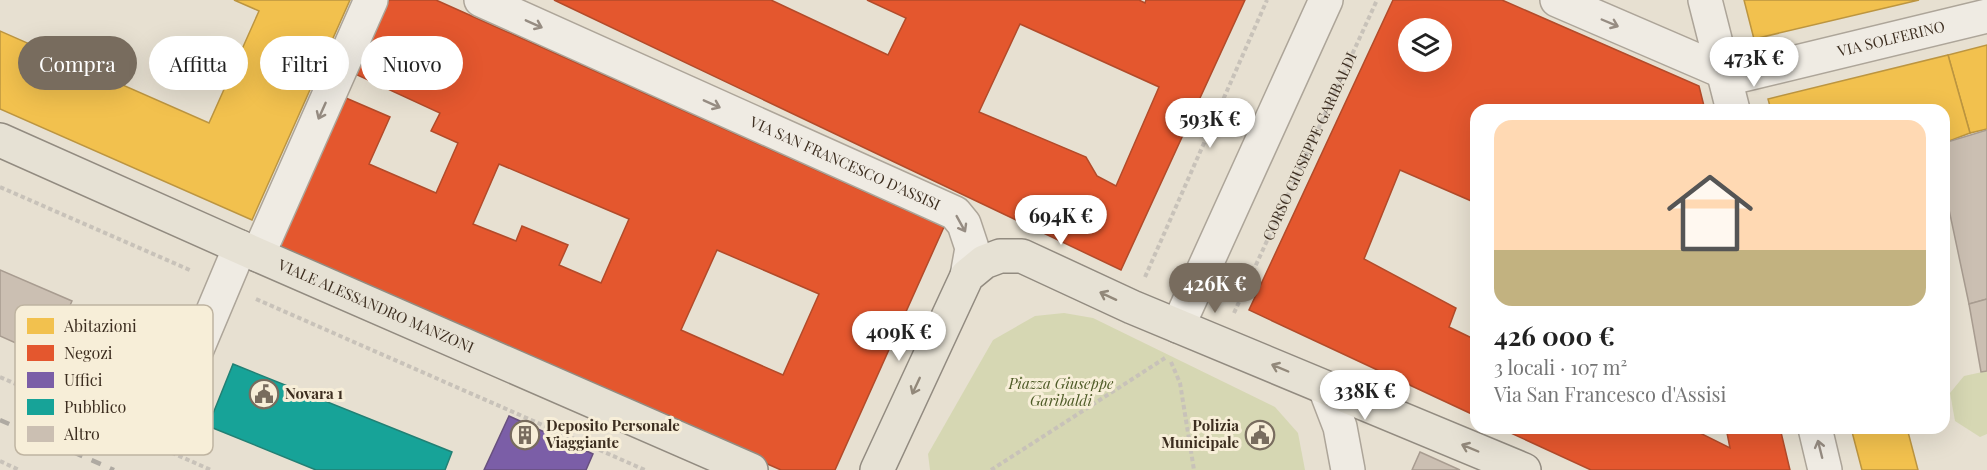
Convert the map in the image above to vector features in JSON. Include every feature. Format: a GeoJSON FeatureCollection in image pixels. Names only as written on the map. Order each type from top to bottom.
{"type":"FeatureCollection","features":[{"type":"Feature","properties":{"kind":"main road","name":"VIALE ALESSANDRO MANZONI"},"geometry":{"type":"LineString","coordinates":[[0,140],[751,470]]}},
{"type":"Feature","properties":{"kind":"main road"},"geometry":{"type":"LineString","coordinates":[[877,470],[966,276],[984,262],[1000,256],[1022,256],[1170,323],[1524,470]]}},
{"type":"Feature","properties":{"kind":"street"},"geometry":{"type":"LineString","coordinates":[[213,314],[225,286],[249,251],[371,0]]}},
{"type":"Feature","properties":{"kind":"street","name":"VIA SAN FRANCESCO D'ASSISI"},"geometry":{"type":"LineString","coordinates":[[481,0],[955,213],[963,224],[972,248],[966,276]]}},
{"type":"Feature","properties":{"kind":"street"},"geometry":{"type":"LineString","coordinates":[[1170,323],[1305,0]]}},
{"type":"Feature","properties":{"kind":"street"},"geometry":{"type":"LineString","coordinates":[[1170,323],[1326,0]]}},
{"type":"Feature","properties":{"kind":"street"},"geometry":{"type":"LineString","coordinates":[[1557,0],[1728,87]]}},
{"type":"Feature","properties":{"kind":"street"},"geometry":{"type":"LineString","coordinates":[[1705,0],[1728,87]]}},
{"type":"Feature","properties":{"kind":"street","name":"VIA SOLFERINO"},"geometry":{"type":"LineString","coordinates":[[1728,87],[1987,16]]}},
{"type":"Feature","properties":{"kind":"street"},"geometry":{"type":"LineString","coordinates":[[1325,388],[1340,427],[1348,470]]}},
{"type":"Feature","properties":{"kind":"street"},"geometry":{"type":"LineString","coordinates":[[1817,434],[1826,470]]}},
{"type":"Feature","properties":{"kind":"path"},"geometry":{"type":"LineString","coordinates":[[1145,277],[1267,0]]}},
{"type":"Feature","properties":{"kind":"path","name":"CORSO GIUSEPPE GARIBALDI"},"geometry":{"type":"LineString","coordinates":[[1232,317],[1377,0]]}},
{"type":"Feature","properties":{"kind":"path"},"geometry":{"type":"LineString","coordinates":[[0,187],[645,470]]}},
{"type":"Feature","properties":{"kind":"path"},"geometry":{"type":"LineString","coordinates":[[991,470],[1168,356],[1180,383],[1194,470]]}},
{"type":"Feature","properties":{"kind":"path"},"geometry":{"type":"LineString","coordinates":[[0,377],[15,384]]}},
{"type":"Feature","properties":{"kind":"path"},"geometry":{"type":"LineString","coordinates":[[177,455],[211,470]]}},
{"type":"Feature","properties":{"kind":"path"},"geometry":{"type":"LineString","coordinates":[[0,461],[19,470]]}},
{"type":"Feature","properties":{"kind":"green space","name":"Piazza Giuseppe Garibaldi"},"geometry":{"type":"Polygon","coordinates":[[[1064,313],[1093,318],[1275,407],[1298,433],[1305,470],[930,470],[928,454],[993,340],[1035,316],[1064,313]]]}},
{"type":"Feature","properties":{"kind":"green space"},"geometry":{"type":"Polygon","coordinates":[[[1987,371],[1987,434],[1980,437],[1955,421],[1950,393],[1964,376],[1987,371]]]}},
{"type":"Feature","properties":{"kind":"building: Abitazioni"},"geometry":{"type":"Polygon","coordinates":[[[234,0],[350,0],[334,36],[260,36],[260,90],[310,90],[252,220],[0,109],[0,31],[18,39],[18,90],[134,90],[209,123],[224,90],[248,90],[248,36],[259,11],[234,0]]]}},
{"type":"Feature","properties":{"kind":"building: Abitazioni"},"geometry":{"type":"Polygon","coordinates":[[[1744,0],[1919,0],[1754,39],[1744,0]]]}},
{"type":"Feature","properties":{"kind":"building: Abitazioni"},"geometry":{"type":"Polygon","coordinates":[[[1987,45],[1987,129],[1970,133],[1948,55],[1987,45]]]}},
{"type":"Feature","properties":{"kind":"building: Abitazioni"},"geometry":{"type":"Polygon","coordinates":[[[1948,55],[1970,133],[1950,141],[1950,104],[1769,104],[1768,99],[1948,55]]]}},
{"type":"Feature","properties":{"kind":"building: Abitazioni"},"geometry":{"type":"Polygon","coordinates":[[[1853,434],[1909,434],[1918,470],[1862,470],[1853,434]]]}},
{"type":"Feature","properties":{"kind":"building: Negozi"},"geometry":{"type":"Polygon","coordinates":[[[389,0],[436,0],[944,227],[835,470],[781,470],[272,244],[339,95],[390,117],[369,164],[436,193],[458,143],[431,131],[440,113],[390,90],[463,90],[463,36],[372,36],[389,0]],[[499,164],[473,224],[516,241],[522,226],[568,245],[559,265],[601,283],[629,219],[499,164]],[[717,250],[681,330],[783,375],[819,294],[717,250]]]}},
{"type":"Feature","properties":{"kind":"building: Negozi"},"geometry":{"type":"Polygon","coordinates":[[[554,0],[771,0],[888,55],[906,18],[867,0],[1139,0],[1145,3],[1146,0],[1245,0],[1121,270],[554,0]],[[1020,24],[979,112],[1086,157],[1097,176],[1116,186],[1159,87],[1020,24]]]}},
{"type":"Feature","properties":{"kind":"building: Negozi"},"geometry":{"type":"Polygon","coordinates":[[[1393,0],[1502,0],[1699,86],[1704,104],[1470,104],[1470,200],[1400,170],[1364,259],[1456,308],[1449,327],[1470,337],[1470,413],[1249,310],[1393,0]]]}},
{"type":"Feature","properties":{"kind":"building: Negozi"},"geometry":{"type":"Polygon","coordinates":[[[361,61],[361,77],[355,74],[361,61]]]}},
{"type":"Feature","properties":{"kind":"building: Negozi"},"geometry":{"type":"Polygon","coordinates":[[[1513,434],[1702,434],[1730,448],[1727,434],[1781,434],[1790,470],[1591,470],[1513,434]]]}},
{"type":"Feature","properties":{"kind":"building: Uffici","name":"Deposito Personale Viaggiante"},"geometry":{"type":"Polygon","coordinates":[[[509,416],[593,454],[586,470],[484,470],[509,416]]]}},
{"type":"Feature","properties":{"kind":"building: Pubblico","name":"Novara 1"},"geometry":{"type":"Polygon","coordinates":[[[233,364],[452,452],[445,470],[316,470],[213,428],[213,414],[233,364]]]}},
{"type":"Feature","properties":{"kind":"building: Altro"},"geometry":{"type":"Polygon","coordinates":[[[1987,130],[1987,299],[1969,304],[1950,214],[1950,141],[1987,130]]]}},
{"type":"Feature","properties":{"kind":"building: Altro"},"geometry":{"type":"Polygon","coordinates":[[[0,270],[72,301],[70,305],[15,305],[15,343],[0,336],[0,270]]]}},
{"type":"Feature","properties":{"kind":"building: Altro"},"geometry":{"type":"Polygon","coordinates":[[[1987,299],[1987,371],[1981,372],[1969,304],[1987,299]]]}},
{"type":"Feature","properties":{"kind":"building: Altro"},"geometry":{"type":"Polygon","coordinates":[[[1420,452],[1460,470],[1412,470],[1420,452]]]}},
{"type":"Feature","properties":{"kind":"railway"},"geometry":{"type":"LineString","coordinates":[[0,420],[15,427]]}},
{"type":"Feature","properties":{"kind":"railway"},"geometry":{"type":"LineString","coordinates":[[80,455],[114,470]]}},
{"type":"Feature","properties":{"kind":"place","name":"Novara 1"},"geometry":{"type":"Point","coordinates":[264,394]}},
{"type":"Feature","properties":{"kind":"place","name":"Deposito Personale Viaggiante"},"geometry":{"type":"Point","coordinates":[525,435]}},
{"type":"Feature","properties":{"kind":"place","name":"Polizia Municipale"},"geometry":{"type":"Point","coordinates":[1260,435]}}]}
